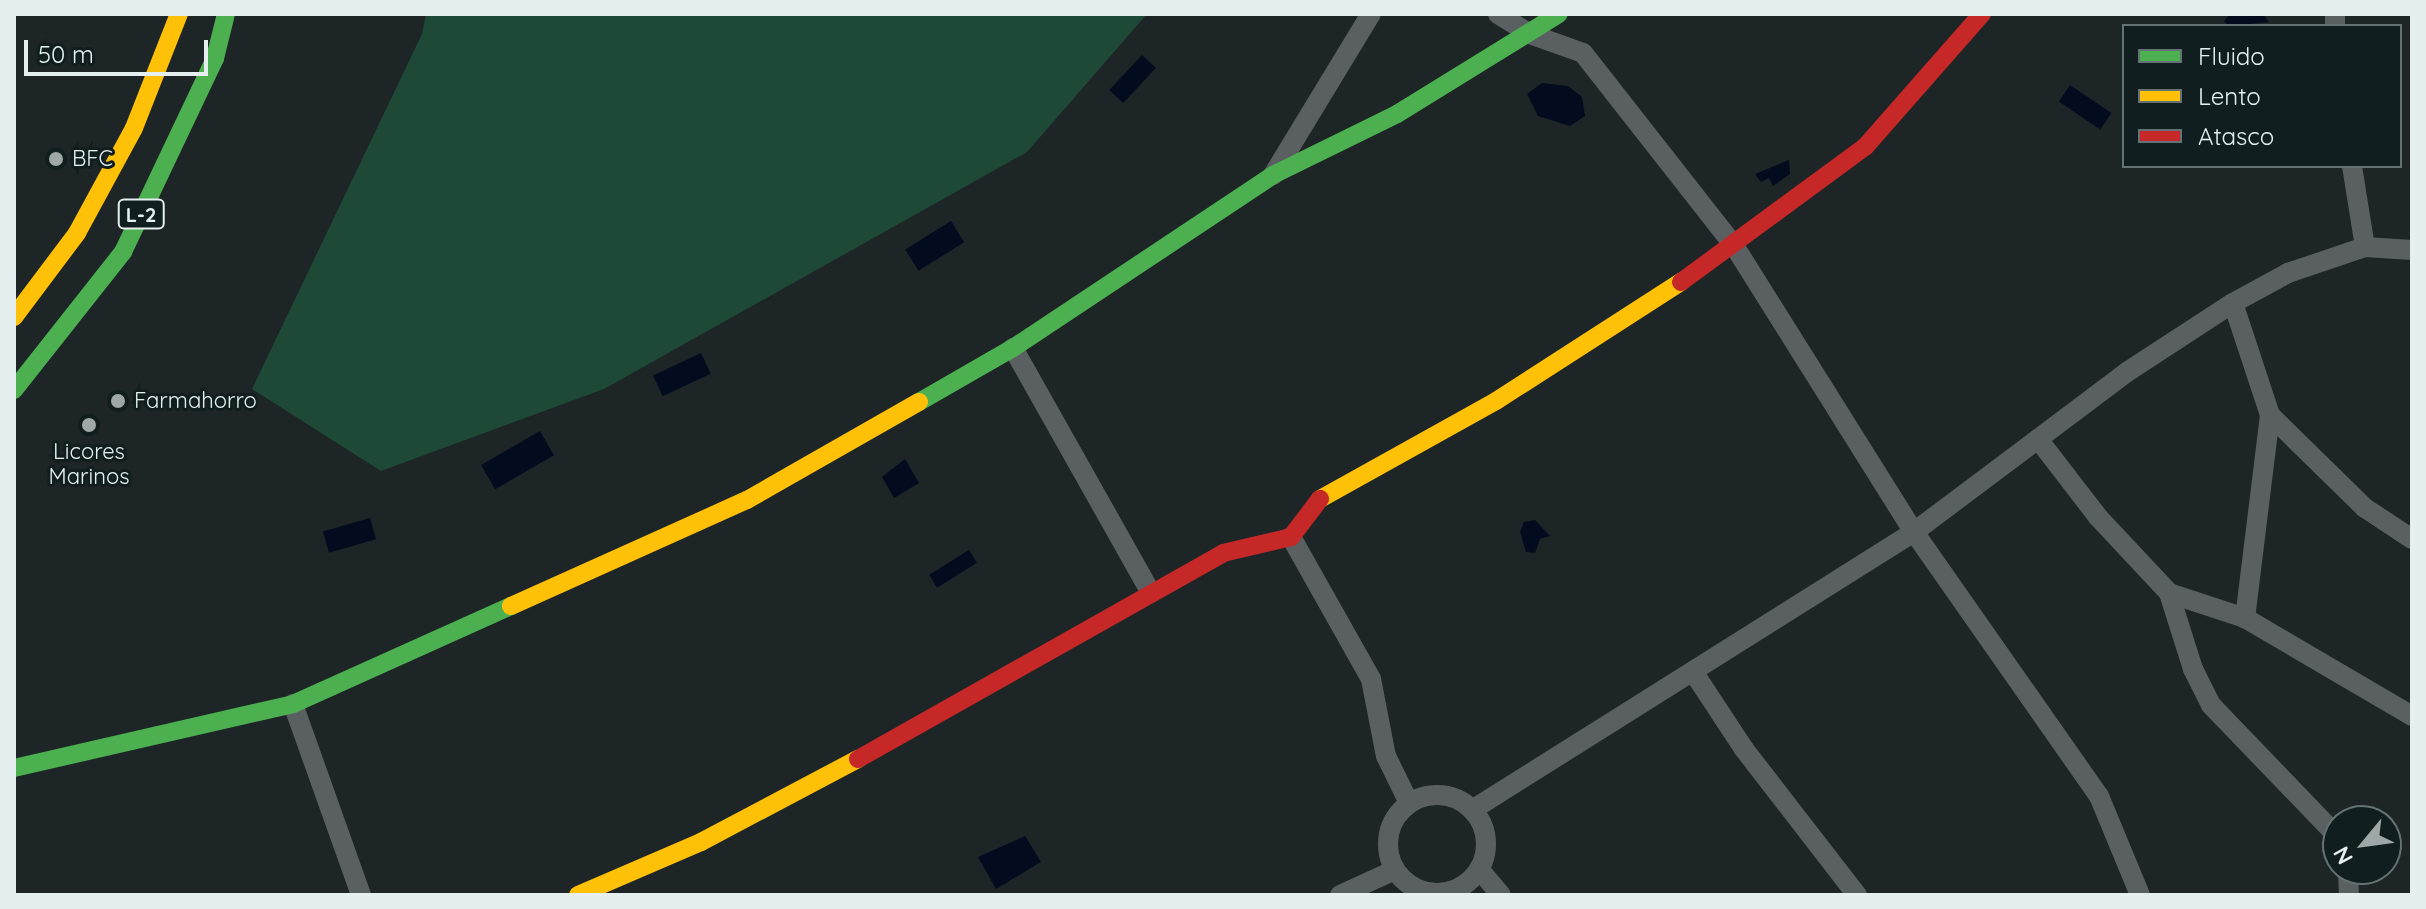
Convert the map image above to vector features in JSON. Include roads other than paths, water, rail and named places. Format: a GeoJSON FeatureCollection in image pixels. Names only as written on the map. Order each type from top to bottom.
{"type":"FeatureCollection","features":[{"type":"Feature","properties":{"kind":"street","name":"L-2"},"geometry":{"type":"LineString","coordinates":[[14,317],[77,233],[134,128],[179,14]]}},
{"type":"Feature","properties":{"kind":"street","name":"L-2"},"geometry":{"type":"LineString","coordinates":[[14,390],[123,252],[215,58],[226,14]]}},
{"type":"Feature","properties":{"kind":"street"},"geometry":{"type":"LineString","coordinates":[[1273,175],[1371,14]]}},
{"type":"Feature","properties":{"kind":"street"},"geometry":{"type":"LineString","coordinates":[[1498,14],[1530,34],[1583,53],[1735,247],[1914,532],[2099,796],[2140,895]]}},
{"type":"Feature","properties":{"kind":"street"},"geometry":{"type":"LineString","coordinates":[[14,768],[293,704],[747,500],[1013,348],[1273,175],[1397,114],[1559,14]]}},
{"type":"Feature","properties":{"kind":"street"},"geometry":{"type":"LineString","coordinates":[[1291,537],[1309,508],[1337,485],[1496,401],[1735,247],[1865,147],[1982,14]]}},
{"type":"Feature","properties":{"kind":"street"},"geometry":{"type":"LineString","coordinates":[[2352,168],[2365,247]]}},
{"type":"Feature","properties":{"kind":"street"},"geometry":{"type":"LineString","coordinates":[[1472,810],[1914,532],[2038,439],[2233,303],[2288,273],[2365,247],[2412,250]]}},
{"type":"Feature","properties":{"kind":"street"},"geometry":{"type":"LineString","coordinates":[[2233,303],[2270,415],[2245,618]]}},
{"type":"Feature","properties":{"kind":"street"},"geometry":{"type":"LineString","coordinates":[[1013,348],[1151,593]]}},
{"type":"Feature","properties":{"kind":"street"},"geometry":{"type":"LineString","coordinates":[[2270,415],[2365,508],[2412,539]]}},
{"type":"Feature","properties":{"kind":"street"},"geometry":{"type":"LineString","coordinates":[[2038,439],[2098,517],[2169,593],[2193,669],[2211,705],[2322,820]]}},
{"type":"Feature","properties":{"kind":"street"},"geometry":{"type":"LineString","coordinates":[[578,895],[741,821],[1223,553],[1257,541],[1291,537]]}},
{"type":"Feature","properties":{"kind":"street"},"geometry":{"type":"LineString","coordinates":[[1291,537],[1371,679],[1386,756],[1409,803]]}},
{"type":"Feature","properties":{"kind":"street"},"geometry":{"type":"LineString","coordinates":[[2169,593],[2245,618],[2412,716]]}},
{"type":"Feature","properties":{"kind":"street"},"geometry":{"type":"LineString","coordinates":[[1694,673],[1744,749],[1857,895]]}},
{"type":"Feature","properties":{"kind":"street"},"geometry":{"type":"LineString","coordinates":[[293,704],[361,895]]}},
{"type":"Feature","properties":{"kind":"street"},"geometry":{"type":"LineString","coordinates":[[1442,795],[1472,810],[1483,829],[1485,850],[1479,869],[1456,893],[1432,893],[1411,886],[1395,870],[1388,833],[1409,803],[1442,795]]}},
{"type":"Feature","properties":{"kind":"street"},"geometry":{"type":"LineString","coordinates":[[1479,869],[1501,895]]}},
{"type":"Feature","properties":{"kind":"street"},"geometry":{"type":"LineString","coordinates":[[1340,895],[1395,870]]}},
{"type":"Feature","properties":{"kind":"water"},"geometry":{"type":"Polygon","coordinates":[[[2230,14],[2263,14],[2269,22],[2227,24],[2224,21],[2230,14]]]}},
{"type":"Feature","properties":{"kind":"water"},"geometry":{"type":"Polygon","coordinates":[[[1142,55],[1156,68],[1123,103],[1109,90],[1142,55]]]}},
{"type":"Feature","properties":{"kind":"water"},"geometry":{"type":"Polygon","coordinates":[[[1542,83],[1568,86],[1582,97],[1585,116],[1570,126],[1538,116],[1527,94],[1542,83]]]}},
{"type":"Feature","properties":{"kind":"water"},"geometry":{"type":"Polygon","coordinates":[[[2070,85],[2111,113],[2100,130],[2059,102],[2070,85]]]}},
{"type":"Feature","properties":{"kind":"water"},"geometry":{"type":"Polygon","coordinates":[[[1789,160],[1790,174],[1773,186],[1769,178],[1761,182],[1755,174],[1789,160]]]}},
{"type":"Feature","properties":{"kind":"water"},"geometry":{"type":"Polygon","coordinates":[[[951,221],[964,242],[918,271],[905,250],[951,221]]]}},
{"type":"Feature","properties":{"kind":"water"},"geometry":{"type":"Polygon","coordinates":[[[701,353],[711,374],[663,396],[653,375],[701,353]]]}},
{"type":"Feature","properties":{"kind":"water"},"geometry":{"type":"Polygon","coordinates":[[[540,431],[554,455],[495,489],[481,465],[540,431]]]}},
{"type":"Feature","properties":{"kind":"water"},"geometry":{"type":"Polygon","coordinates":[[[905,459],[919,483],[894,498],[882,477],[905,459]]]}},
{"type":"Feature","properties":{"kind":"water"},"geometry":{"type":"Polygon","coordinates":[[[370,518],[376,539],[329,553],[323,532],[370,518]]]}},
{"type":"Feature","properties":{"kind":"water"},"geometry":{"type":"Polygon","coordinates":[[[1535,520],[1550,536],[1540,539],[1535,553],[1526,552],[1520,532],[1524,522],[1535,520]]]}},
{"type":"Feature","properties":{"kind":"water"},"geometry":{"type":"Polygon","coordinates":[[[969,550],[977,563],[937,588],[929,575],[969,550]]]}},
{"type":"Feature","properties":{"kind":"water"},"geometry":{"type":"Polygon","coordinates":[[[1025,836],[1041,862],[996,889],[978,857],[1025,836]]]}},
{"type":"Feature","properties":{"kind":"place","name":"BFC"},"geometry":{"type":"Point","coordinates":[56,159]}},
{"type":"Feature","properties":{"kind":"place","name":"Farmahorro"},"geometry":{"type":"Point","coordinates":[118,401]}},
{"type":"Feature","properties":{"kind":"place","name":"Licores Marinos"},"geometry":{"type":"Point","coordinates":[89,425]}}]}
